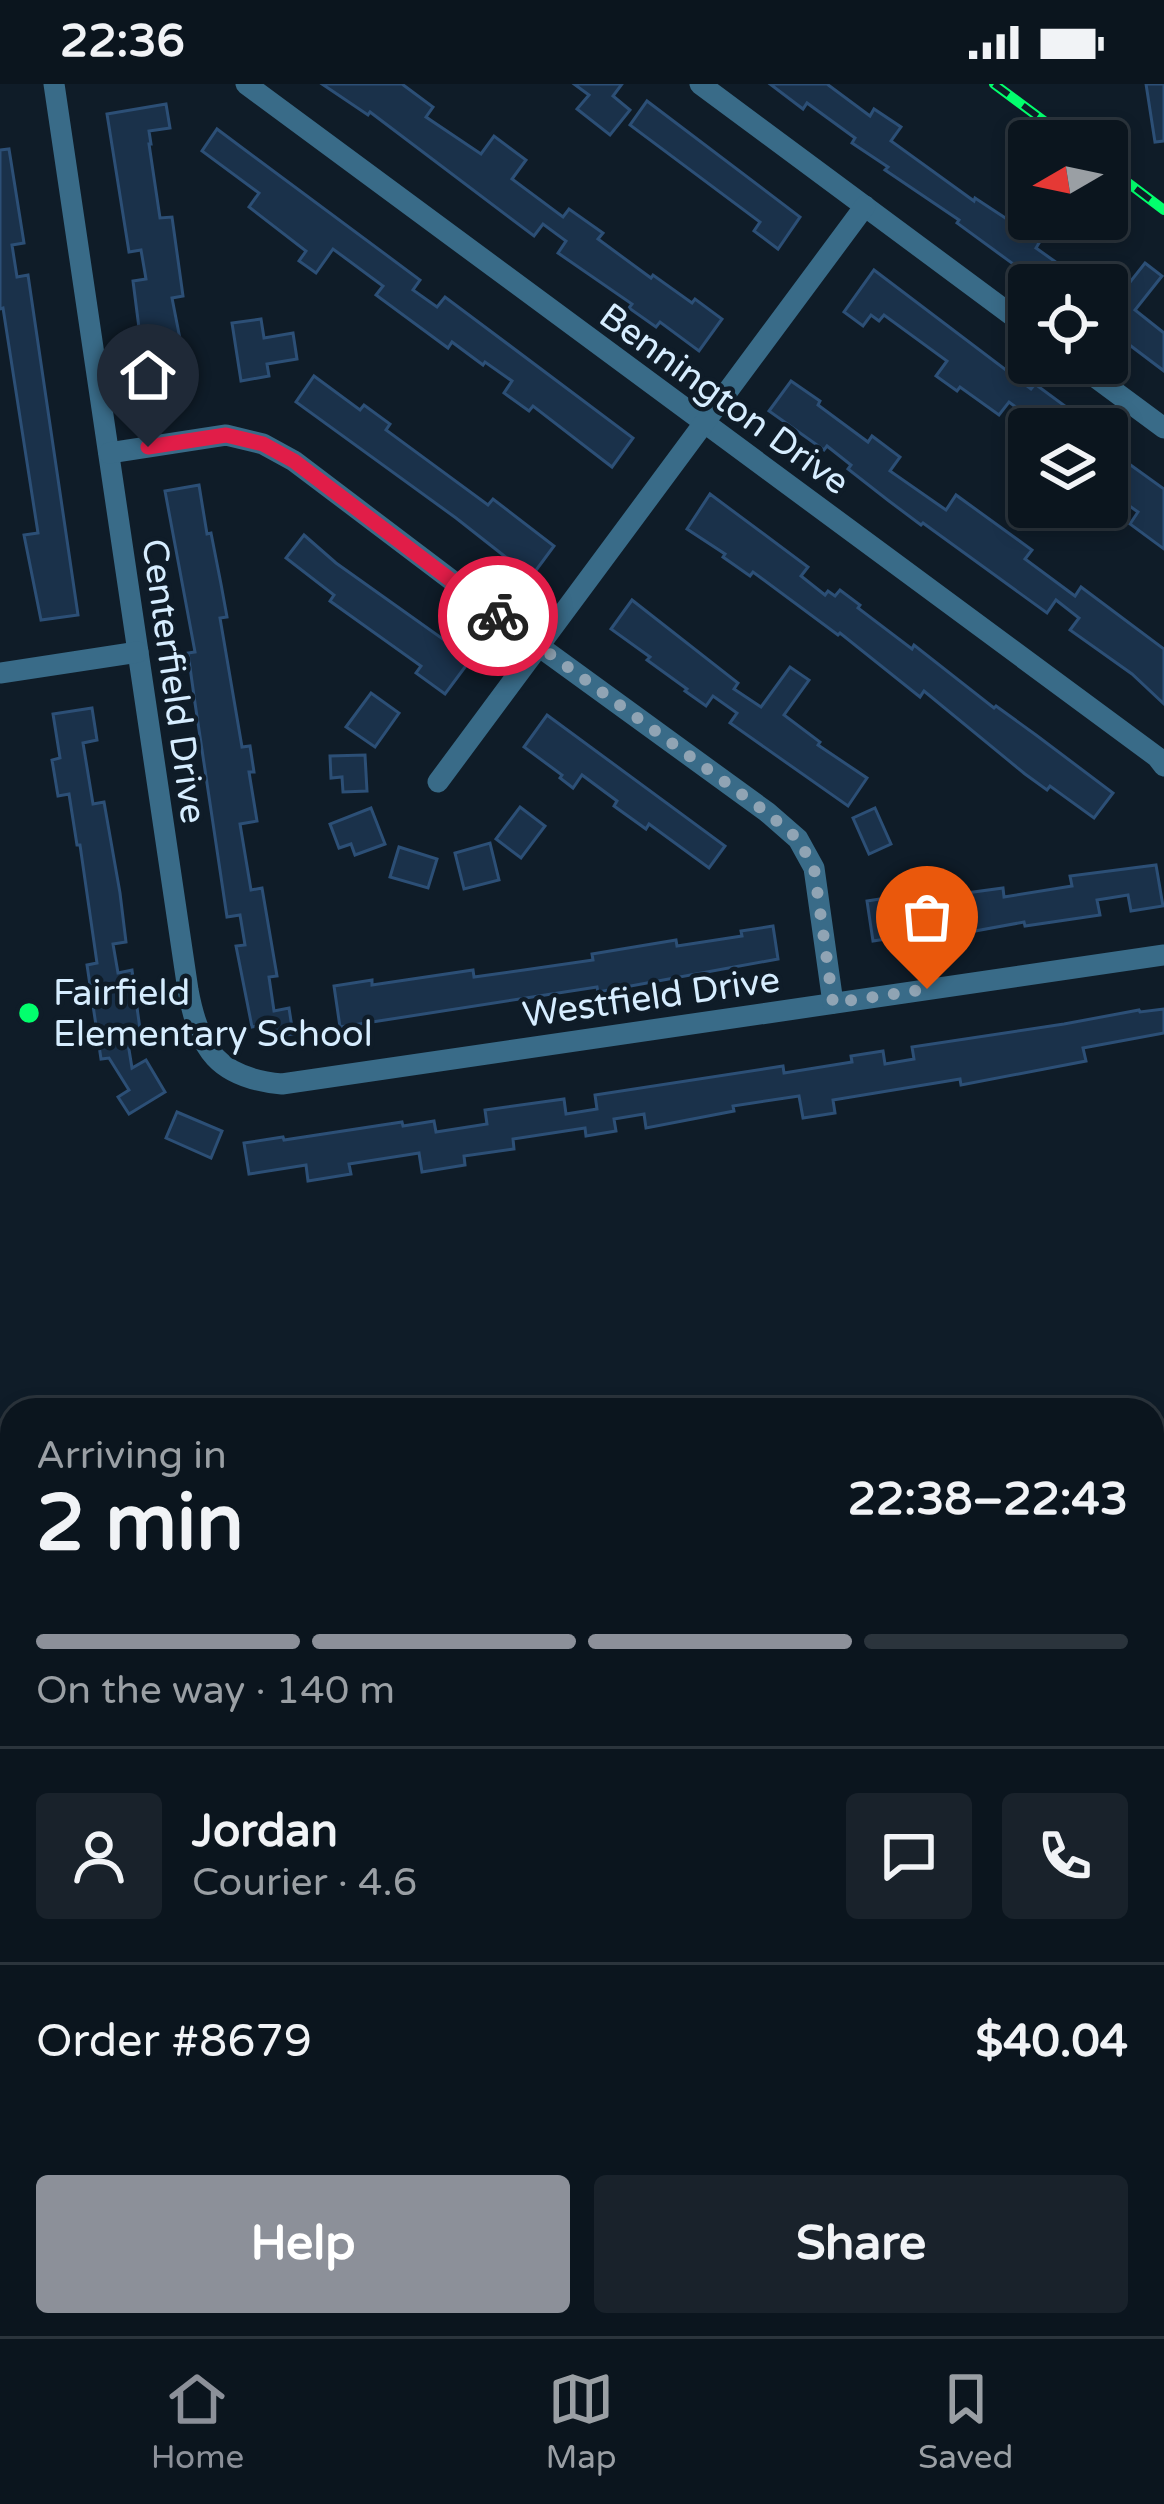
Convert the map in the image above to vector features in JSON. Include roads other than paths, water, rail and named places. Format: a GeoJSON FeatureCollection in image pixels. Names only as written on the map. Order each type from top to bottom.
{"type":"FeatureCollection","features":[{"type":"Feature","properties":{"kind":"street","name":"Centerfield Drive"},"geometry":{"type":"LineString","coordinates":[[54,84],[195,1024],[203,1043],[222,1065]]}},
{"type":"Feature","properties":{"kind":"street","name":"Bennington Drive"},"geometry":{"type":"LineString","coordinates":[[245,84],[1164,766]]}},
{"type":"Feature","properties":{"kind":"street"},"geometry":{"type":"LineString","coordinates":[[700,84],[1008,312]]}},
{"type":"Feature","properties":{"kind":"street"},"geometry":{"type":"LineString","coordinates":[[438,782],[865,206]]}},
{"type":"Feature","properties":{"kind":"street"},"geometry":{"type":"LineString","coordinates":[[1104,384],[1164,428]]}},
{"type":"Feature","properties":{"kind":"street"},"geometry":{"type":"LineString","coordinates":[[109,453],[226,435],[263,444],[294,461],[766,812],[798,839],[814,868],[833,1003]]}},
{"type":"Feature","properties":{"kind":"street"},"geometry":{"type":"LineString","coordinates":[[0,673],[138,652]]}},
{"type":"Feature","properties":{"kind":"street","name":"Westfield Drive"},"geometry":{"type":"LineString","coordinates":[[222,1065],[259,1082],[282,1084],[1164,955]]}},
{"type":"Feature","properties":{"kind":"railway"},"geometry":{"type":"LineString","coordinates":[[994,84],[1043,120]]}},
{"type":"Feature","properties":{"kind":"railway"},"geometry":{"type":"LineString","coordinates":[[1128,183],[1164,210]]}},
{"type":"Feature","properties":{"kind":"place","name":"Fairfield Elementary School"},"geometry":{"type":"Point","coordinates":[29,1013]}}]}
